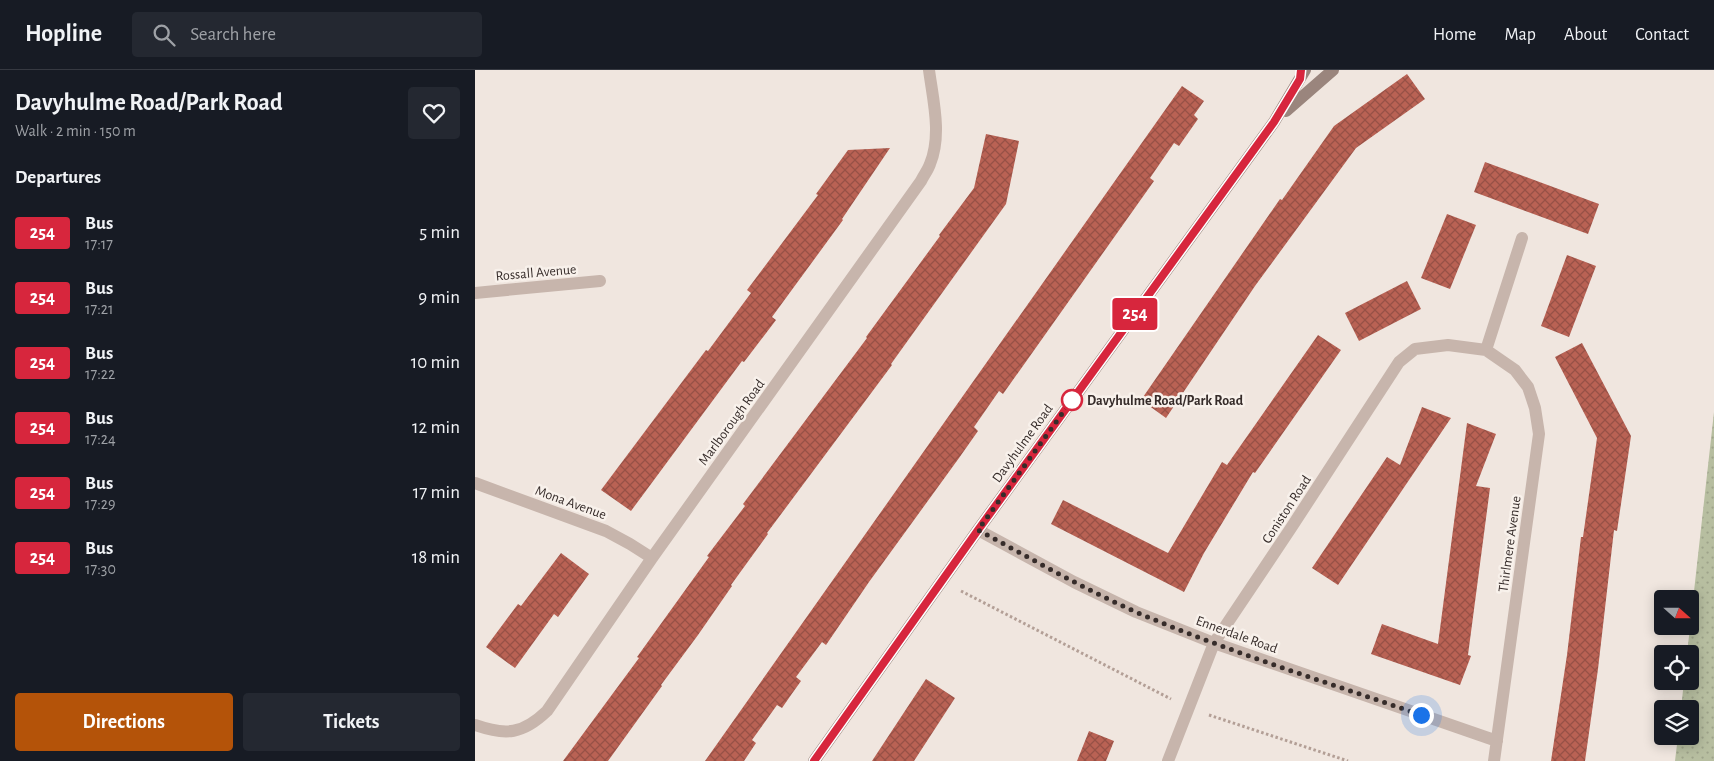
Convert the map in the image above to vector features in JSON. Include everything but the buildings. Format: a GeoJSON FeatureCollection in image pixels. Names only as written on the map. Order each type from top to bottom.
{"type":"FeatureCollection","features":[{"type":"Feature","properties":{"kind":"street","name":"Marlborough Road"},"geometry":{"type":"LineString","coordinates":[[475,725],[499,732],[516,731],[534,724],[547,712],[652,558],[921,181],[931,162],[936,143],[936,124],[929,70]]}},
{"type":"Feature","properties":{"kind":"street"},"geometry":{"type":"LineString","coordinates":[[1274,122],[1333,70]]}},
{"type":"Feature","properties":{"kind":"street","name":"Davyhulme Road"},"geometry":{"type":"LineString","coordinates":[[814,761],[978,530],[1274,122],[1302,73]]}},
{"type":"Feature","properties":{"kind":"street"},"geometry":{"type":"LineString","coordinates":[[1486,350],[1522,238]]}},
{"type":"Feature","properties":{"kind":"street","name":"Rossall Avenue"},"geometry":{"type":"LineString","coordinates":[[475,293],[600,281]]}},
{"type":"Feature","properties":{"kind":"street","name":"Coniston Road"},"geometry":{"type":"LineString","coordinates":[[1168,761],[1214,643],[1399,362],[1415,349],[1448,345],[1486,350]]}},
{"type":"Feature","properties":{"kind":"street","name":"Thirlmere Avenue"},"geometry":{"type":"LineString","coordinates":[[1486,350],[1515,370],[1528,387],[1535,408],[1539,434],[1494,761]]}},
{"type":"Feature","properties":{"kind":"street","name":"Mona Avenue"},"geometry":{"type":"LineString","coordinates":[[475,483],[606,531],[652,558]]}},
{"type":"Feature","properties":{"kind":"street","name":"Ennerdale Road"},"geometry":{"type":"LineString","coordinates":[[978,530],[1074,582],[1136,612],[1214,643],[1497,741]]}},
{"type":"Feature","properties":{"kind":"path"},"geometry":{"type":"LineString","coordinates":[[942,581],[1188,708],[1348,761]]}},
{"type":"Feature","properties":{"kind":"green space"},"geometry":{"type":"Polygon","coordinates":[[[1714,412],[1714,761],[1675,761],[1677,745],[1699,745],[1699,700],[1682,700],[1683,690],[1699,690],[1699,645],[1688,645],[1689,635],[1699,635],[1699,590],[1694,590],[1714,412]]]}},
{"type":"Feature","properties":{"kind":"bus line","name":"254"},"geometry":{"type":"LineString","coordinates":[[814,761],[978,530],[1274,122],[1300,79],[1301,70]]}},
{"type":"Feature","properties":{"kind":"place","name":"Davyhulme Road/Park Road"},"geometry":{"type":"Point","coordinates":[1072,400]}},
{"type":"Feature","properties":{"kind":"route"},"geometry":{"type":"LineString","coordinates":[[1072,400],[978,530],[1074,582],[1136,612],[1214,643],[1421,715]]}}]}
